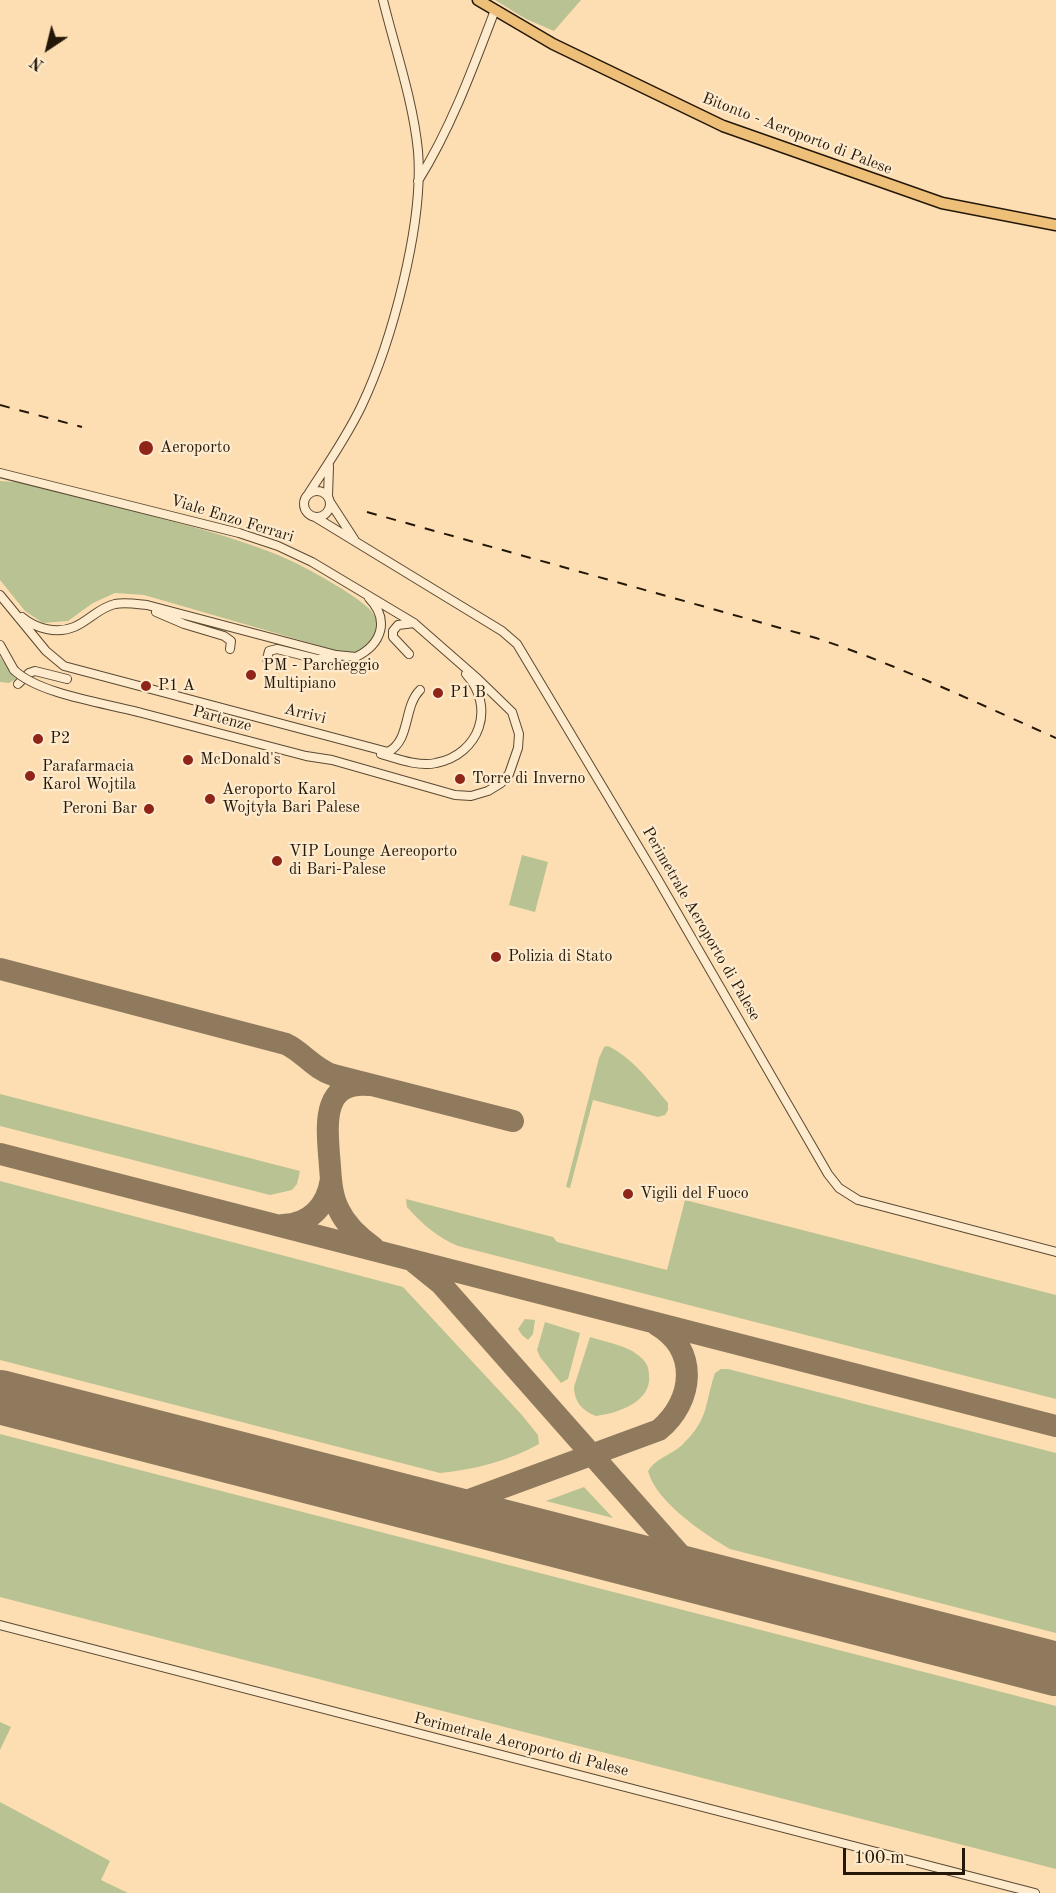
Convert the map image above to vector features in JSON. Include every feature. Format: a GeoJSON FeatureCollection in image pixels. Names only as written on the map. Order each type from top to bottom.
{"type":"FeatureCollection","features":[{"type":"Feature","properties":{"kind":"main road","name":"Bitonto - Aeroporto di Palese"},"geometry":{"type":"LineString","coordinates":[[478,0],[553,44],[723,126],[942,203],[1056,225]]}},
{"type":"Feature","properties":{"kind":"street"},"geometry":{"type":"LineString","coordinates":[[329,466],[327,513],[315,516],[308,513],[305,500],[329,466],[361,406],[391,324],[414,221],[418,152],[414,122],[383,0]]}},
{"type":"Feature","properties":{"kind":"street"},"geometry":{"type":"LineString","coordinates":[[418,182],[441,140],[471,73],[495,10]]}},
{"type":"Feature","properties":{"kind":"street","name":"Viale Enzo Ferrari"},"geometry":{"type":"LineString","coordinates":[[0,473],[239,533],[278,546],[312,562],[414,622],[435,640]]}},
{"type":"Feature","properties":{"kind":"street"},"geometry":{"type":"LineString","coordinates":[[309,493],[321,491],[329,499]]}},
{"type":"Feature","properties":{"kind":"street","name":"Perimetrale Aeroporto di Palese"},"geometry":{"type":"LineString","coordinates":[[329,499],[356,542]]}},
{"type":"Feature","properties":{"kind":"street","name":"Perimetrale Aeroporto di Palese"},"geometry":{"type":"LineString","coordinates":[[315,516],[502,631],[517,645],[645,857],[828,1174],[839,1188],[858,1200],[1056,1252]]}},
{"type":"Feature","properties":{"kind":"street"},"geometry":{"type":"LineString","coordinates":[[267,659],[269,651],[277,649],[317,658],[348,658],[365,653],[381,633],[381,625],[378,609],[357,588]]}},
{"type":"Feature","properties":{"kind":"street"},"geometry":{"type":"LineString","coordinates":[[3,599],[28,622],[39,628],[58,630],[75,627],[99,610],[117,603],[147,605],[348,658]]}},
{"type":"Feature","properties":{"kind":"street","name":"Arrivi"},"geometry":{"type":"LineString","coordinates":[[3,599],[46,651],[64,666],[388,752],[401,739],[412,699],[420,690]]}},
{"type":"Feature","properties":{"kind":"street"},"geometry":{"type":"LineString","coordinates":[[130,604],[225,636],[231,641],[230,649]]}},
{"type":"Feature","properties":{"kind":"street"},"geometry":{"type":"LineString","coordinates":[[409,654],[393,638],[393,631],[398,625],[414,622]]}},
{"type":"Feature","properties":{"kind":"street","name":"Arrivi"},"geometry":{"type":"LineString","coordinates":[[340,743],[407,761],[434,764],[457,757],[474,738],[481,725],[480,697],[474,682],[435,640]]}},
{"type":"Feature","properties":{"kind":"street","name":"Partenze"},"geometry":{"type":"LineString","coordinates":[[0,645],[14,670],[28,681],[46,688],[306,756],[332,760],[455,795],[471,796],[488,791],[501,783],[509,774],[515,760],[519,734],[512,712],[435,640]]}},
{"type":"Feature","properties":{"kind":"street"},"geometry":{"type":"LineString","coordinates":[[18,684],[29,673],[35,671],[67,679]]}},
{"type":"Feature","properties":{"kind":"street","name":"Perimetrale Aeroporto di Palese"},"geometry":{"type":"LineString","coordinates":[[0,1625],[1035,1893]]}},
{"type":"Feature","properties":{"kind":"green space"},"geometry":{"type":"Polygon","coordinates":[[[495,0],[581,0],[554,31],[526,19],[495,0]]]}},
{"type":"Feature","properties":{"kind":"green space"},"geometry":{"type":"Polygon","coordinates":[[[0,481],[65,492],[215,533],[278,555],[327,580],[369,609],[376,618],[377,624],[373,641],[363,650],[341,652],[144,595],[115,593],[93,603],[68,621],[43,623],[25,611],[0,580],[0,481]]]}},
{"type":"Feature","properties":{"kind":"green space"},"geometry":{"type":"Polygon","coordinates":[[[0,657],[16,679],[9,683],[0,682],[0,657]]]}},
{"type":"Feature","properties":{"kind":"green space"},"geometry":{"type":"Polygon","coordinates":[[[522,855],[548,862],[535,912],[509,905],[522,855]]]}},
{"type":"Feature","properties":{"kind":"green space"},"geometry":{"type":"Polygon","coordinates":[[[608,1046],[626,1057],[641,1072],[668,1103],[668,1110],[665,1115],[658,1117],[593,1100],[570,1188],[566,1187],[599,1058],[604,1047],[608,1046]]]}},
{"type":"Feature","properties":{"kind":"green space"},"geometry":{"type":"Polygon","coordinates":[[[0,1094],[300,1171],[297,1184],[292,1190],[270,1195],[0,1126],[0,1094]]]}},
{"type":"Feature","properties":{"kind":"green space"},"geometry":{"type":"Polygon","coordinates":[[[0,1181],[403,1287],[521,1414],[538,1435],[539,1444],[491,1464],[440,1473],[0,1360],[0,1181]]]}},
{"type":"Feature","properties":{"kind":"green space"},"geometry":{"type":"Polygon","coordinates":[[[406,1199],[553,1237],[557,1242],[667,1270],[685,1200],[1056,1295],[1056,1399],[458,1246],[424,1224],[407,1207],[406,1199]]]}},
{"type":"Feature","properties":{"kind":"green space"},"geometry":{"type":"Polygon","coordinates":[[[525,1319],[535,1320],[533,1334],[528,1340],[518,1329],[525,1319]]]}},
{"type":"Feature","properties":{"kind":"green space"},"geometry":{"type":"Polygon","coordinates":[[[545,1322],[580,1333],[568,1379],[561,1383],[537,1350],[545,1322]]]}},
{"type":"Feature","properties":{"kind":"green space"},"geometry":{"type":"Polygon","coordinates":[[[590,1337],[628,1349],[640,1357],[649,1372],[648,1384],[639,1399],[623,1409],[596,1416],[583,1408],[574,1392],[590,1337]]]}},
{"type":"Feature","properties":{"kind":"green space"},"geometry":{"type":"Polygon","coordinates":[[[721,1369],[1056,1453],[1056,1633],[730,1549],[682,1516],[661,1494],[648,1471],[655,1463],[682,1445],[697,1427],[705,1411],[715,1373],[721,1369]]]}},
{"type":"Feature","properties":{"kind":"green space"},"geometry":{"type":"Polygon","coordinates":[[[0,1434],[1056,1706],[1056,1869],[0,1597],[0,1434]]]}},
{"type":"Feature","properties":{"kind":"green space"},"geometry":{"type":"Polygon","coordinates":[[[584,1487],[613,1518],[546,1501],[584,1487]]]}},
{"type":"Feature","properties":{"kind":"green space"},"geometry":{"type":"Polygon","coordinates":[[[0,1722],[11,1727],[0,1750],[0,1722]]]}},
{"type":"Feature","properties":{"kind":"green space"},"geometry":{"type":"Polygon","coordinates":[[[0,1802],[110,1861],[101,1880],[128,1893],[0,1893],[0,1802]]]}},
{"type":"Feature","properties":{"kind":"taxiway"},"geometry":{"type":"LineString","coordinates":[[0,969],[286,1044],[320,1069],[333,1075],[513,1121]]}},
{"type":"Feature","properties":{"kind":"taxiway"},"geometry":{"type":"LineString","coordinates":[[369,1085],[354,1086],[343,1090],[335,1097],[328,1118],[328,1130],[331,1183],[336,1203],[349,1226],[373,1247]]}},
{"type":"Feature","properties":{"kind":"taxiway"},"geometry":{"type":"LineString","coordinates":[[0,1154],[1056,1426]]}},
{"type":"Feature","properties":{"kind":"taxiway"},"geometry":{"type":"LineString","coordinates":[[283,1225],[301,1221],[316,1212],[326,1197],[331,1179]]}},
{"type":"Feature","properties":{"kind":"taxiway"},"geometry":{"type":"LineString","coordinates":[[415,1263],[441,1284],[684,1559],[694,1569],[719,1582]]}},
{"type":"Feature","properties":{"kind":"taxiway"},"geometry":{"type":"LineString","coordinates":[[419,1505],[434,1507],[458,1504],[659,1430],[671,1418],[679,1405],[685,1391],[687,1376],[680,1348],[671,1336],[657,1325]]}},
{"type":"Feature","properties":{"kind":"taxiway"},"geometry":{"type":"LineString","coordinates":[[494,1491],[488,1510],[500,1526]]}},
{"type":"Feature","properties":{"kind":"taxiway"},"geometry":{"type":"LineString","coordinates":[[638,1562],[645,1562],[659,1555],[662,1546],[661,1533]]}},
{"type":"Feature","properties":{"kind":"runway"},"geometry":{"type":"LineString","coordinates":[[0,1397],[1056,1669]]}},
{"type":"Feature","properties":{"kind":"railway"},"geometry":{"type":"LineString","coordinates":[[0,405],[82,427]]}},
{"type":"Feature","properties":{"kind":"railway"},"geometry":{"type":"LineString","coordinates":[[367,512],[816,638],[907,672],[1056,738]]}},
{"type":"Feature","properties":{"kind":"place","name":"Aeroporto"},"geometry":{"type":"Point","coordinates":[146,448]}},
{"type":"Feature","properties":{"kind":"place","name":"PM - Parcheggio Multipiano"},"geometry":{"type":"Point","coordinates":[251,675]}},
{"type":"Feature","properties":{"kind":"place","name":"P1 A"},"geometry":{"type":"Point","coordinates":[146,686]}},
{"type":"Feature","properties":{"kind":"place","name":"P1 B"},"geometry":{"type":"Point","coordinates":[438,693]}},
{"type":"Feature","properties":{"kind":"place","name":"P2"},"geometry":{"type":"Point","coordinates":[38,739]}},
{"type":"Feature","properties":{"kind":"place","name":"McDonald's"},"geometry":{"type":"Point","coordinates":[188,760]}},
{"type":"Feature","properties":{"kind":"place","name":"Parafarmacia Karol Wojtila"},"geometry":{"type":"Point","coordinates":[30,776]}},
{"type":"Feature","properties":{"kind":"place","name":"Torre di Inverno"},"geometry":{"type":"Point","coordinates":[460,779]}},
{"type":"Feature","properties":{"kind":"place","name":"Aeroporto Karol Wojtyła Bari Palese"},"geometry":{"type":"Point","coordinates":[210,799]}},
{"type":"Feature","properties":{"kind":"place","name":"Peroni Bar"},"geometry":{"type":"Point","coordinates":[149,809]}},
{"type":"Feature","properties":{"kind":"place","name":"VIP Lounge Aereoporto di Bari-Palese"},"geometry":{"type":"Point","coordinates":[277,861]}},
{"type":"Feature","properties":{"kind":"place","name":"Polizia di Stato"},"geometry":{"type":"Point","coordinates":[496,957]}},
{"type":"Feature","properties":{"kind":"place","name":"Vigili del Fuoco"},"geometry":{"type":"Point","coordinates":[628,1194]}}]}
